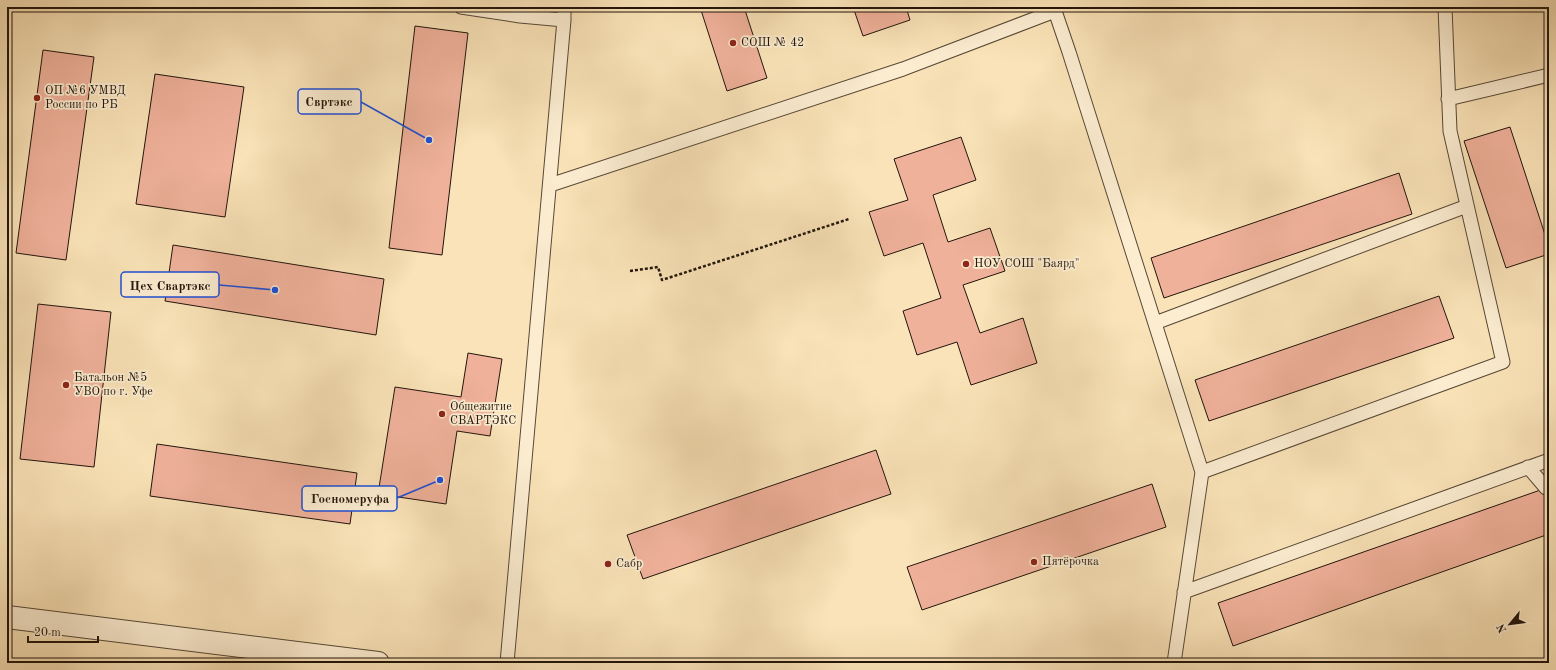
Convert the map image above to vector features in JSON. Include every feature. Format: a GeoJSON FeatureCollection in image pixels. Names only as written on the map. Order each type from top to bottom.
{"type":"FeatureCollection","features":[{"type":"Feature","properties":{"kind":"street"},"geometry":{"type":"LineString","coordinates":[[7,617],[378,663]]}},
{"type":"Feature","properties":{"kind":"lane"},"geometry":{"type":"LineString","coordinates":[[461,7],[520,16],[564,13],[507,663]]}},
{"type":"Feature","properties":{"kind":"lane"},"geometry":{"type":"LineString","coordinates":[[1202,472],[1503,362],[1450,131],[1445,7]]}},
{"type":"Feature","properties":{"kind":"lane"},"geometry":{"type":"LineString","coordinates":[[550,185],[903,69],[1055,11],[1202,472],[1174,663]]}},
{"type":"Feature","properties":{"kind":"lane"},"geometry":{"type":"LineString","coordinates":[[1448,99],[1549,75]]}},
{"type":"Feature","properties":{"kind":"lane"},"geometry":{"type":"LineString","coordinates":[[1155,323],[1467,206]]}},
{"type":"Feature","properties":{"kind":"lane"},"geometry":{"type":"LineString","coordinates":[[1184,592],[1549,460]]}},
{"type":"Feature","properties":{"kind":"lane"},"geometry":{"type":"LineString","coordinates":[[1528,467],[1546,488]]}},
{"type":"Feature","properties":{"kind":"path"},"geometry":{"type":"LineString","coordinates":[[630,271],[658,267],[662,280],[849,219]]}},
{"type":"Feature","properties":{"kind":"building","name":"СОШ № 42"},"geometry":{"type":"Polygon","coordinates":[[[700,7],[744,7],[767,78],[727,91],[700,7]]]}},
{"type":"Feature","properties":{"kind":"building"},"geometry":{"type":"Polygon","coordinates":[[[853,7],[906,7],[910,20],[863,36],[853,7]]]}},
{"type":"Feature","properties":{"kind":"building"},"geometry":{"type":"Polygon","coordinates":[[[415,26],[468,33],[442,255],[389,248],[415,26]]]}},
{"type":"Feature","properties":{"kind":"building"},"geometry":{"type":"Polygon","coordinates":[[[43,50],[94,57],[66,260],[16,253],[43,50]]]}},
{"type":"Feature","properties":{"kind":"building"},"geometry":{"type":"Polygon","coordinates":[[[155,74],[244,87],[225,217],[136,204],[155,74]]]}},
{"type":"Feature","properties":{"kind":"building"},"geometry":{"type":"Polygon","coordinates":[[[1510,127],[1549,247],[1549,254],[1506,268],[1464,141],[1510,127]]]}},
{"type":"Feature","properties":{"kind":"building","name":"НОУ СОШ \"Баярд\""},"geometry":{"type":"Polygon","coordinates":[[[961,137],[976,180],[933,195],[948,242],[990,228],[1005,271],[963,285],[980,333],[1023,318],[1037,363],[971,385],[957,342],[917,355],[903,311],[941,298],[923,243],[884,256],[869,212],[908,200],[894,159],[961,137]]]}},
{"type":"Feature","properties":{"kind":"building"},"geometry":{"type":"Polygon","coordinates":[[[1399,173],[1412,214],[1164,298],[1151,258],[1399,173]]]}},
{"type":"Feature","properties":{"kind":"building"},"geometry":{"type":"Polygon","coordinates":[[[173,245],[384,279],[376,335],[165,301],[173,245]]]}},
{"type":"Feature","properties":{"kind":"building"},"geometry":{"type":"Polygon","coordinates":[[[1439,296],[1454,338],[1209,421],[1195,380],[1439,296]]]}},
{"type":"Feature","properties":{"kind":"building","name":"Батальон №5 УВО по г. Уфе"},"geometry":{"type":"Polygon","coordinates":[[[38,304],[111,312],[94,467],[20,459],[38,304]]]}},
{"type":"Feature","properties":{"kind":"building","name":"Общежитие СВАРТЭКС"},"geometry":{"type":"Polygon","coordinates":[[[468,353],[502,359],[490,436],[457,431],[446,504],[378,494],[395,387],[461,397],[468,353]]]}},
{"type":"Feature","properties":{"kind":"building"},"geometry":{"type":"Polygon","coordinates":[[[157,444],[357,473],[350,524],[150,496],[157,444]]]}},
{"type":"Feature","properties":{"kind":"building"},"geometry":{"type":"Polygon","coordinates":[[[876,450],[891,494],[643,579],[627,535],[876,450]]]}},
{"type":"Feature","properties":{"kind":"building"},"geometry":{"type":"Polygon","coordinates":[[[1152,484],[1166,527],[922,610],[907,567],[1152,484]]]}},
{"type":"Feature","properties":{"kind":"building"},"geometry":{"type":"Polygon","coordinates":[[[1549,487],[1549,534],[1233,646],[1218,603],[1549,487]]]}},
{"type":"Feature","properties":{"kind":"place","name":"СОШ № 42"},"geometry":{"type":"Point","coordinates":[733,43]}},
{"type":"Feature","properties":{"kind":"place","name":"ОП №6 УМВД России по РБ"},"geometry":{"type":"Point","coordinates":[37,98]}},
{"type":"Feature","properties":{"kind":"place","name":"Свртэкс"},"geometry":{"type":"Point","coordinates":[429,140]}},
{"type":"Feature","properties":{"kind":"place","name":"НОУ СОШ \"Баярд\""},"geometry":{"type":"Point","coordinates":[966,264]}},
{"type":"Feature","properties":{"kind":"place","name":"Цех Свартэкс"},"geometry":{"type":"Point","coordinates":[275,290]}},
{"type":"Feature","properties":{"kind":"place","name":"Батальон №5 УВО по г. Уфе"},"geometry":{"type":"Point","coordinates":[66,385]}},
{"type":"Feature","properties":{"kind":"place","name":"Общежитие СВАРТЭКС"},"geometry":{"type":"Point","coordinates":[442,414]}},
{"type":"Feature","properties":{"kind":"place","name":"Госномеруфа"},"geometry":{"type":"Point","coordinates":[440,480]}},
{"type":"Feature","properties":{"kind":"place","name":"Пятёрочка"},"geometry":{"type":"Point","coordinates":[1034,562]}},
{"type":"Feature","properties":{"kind":"place","name":"Сабр"},"geometry":{"type":"Point","coordinates":[608,564]}}]}
